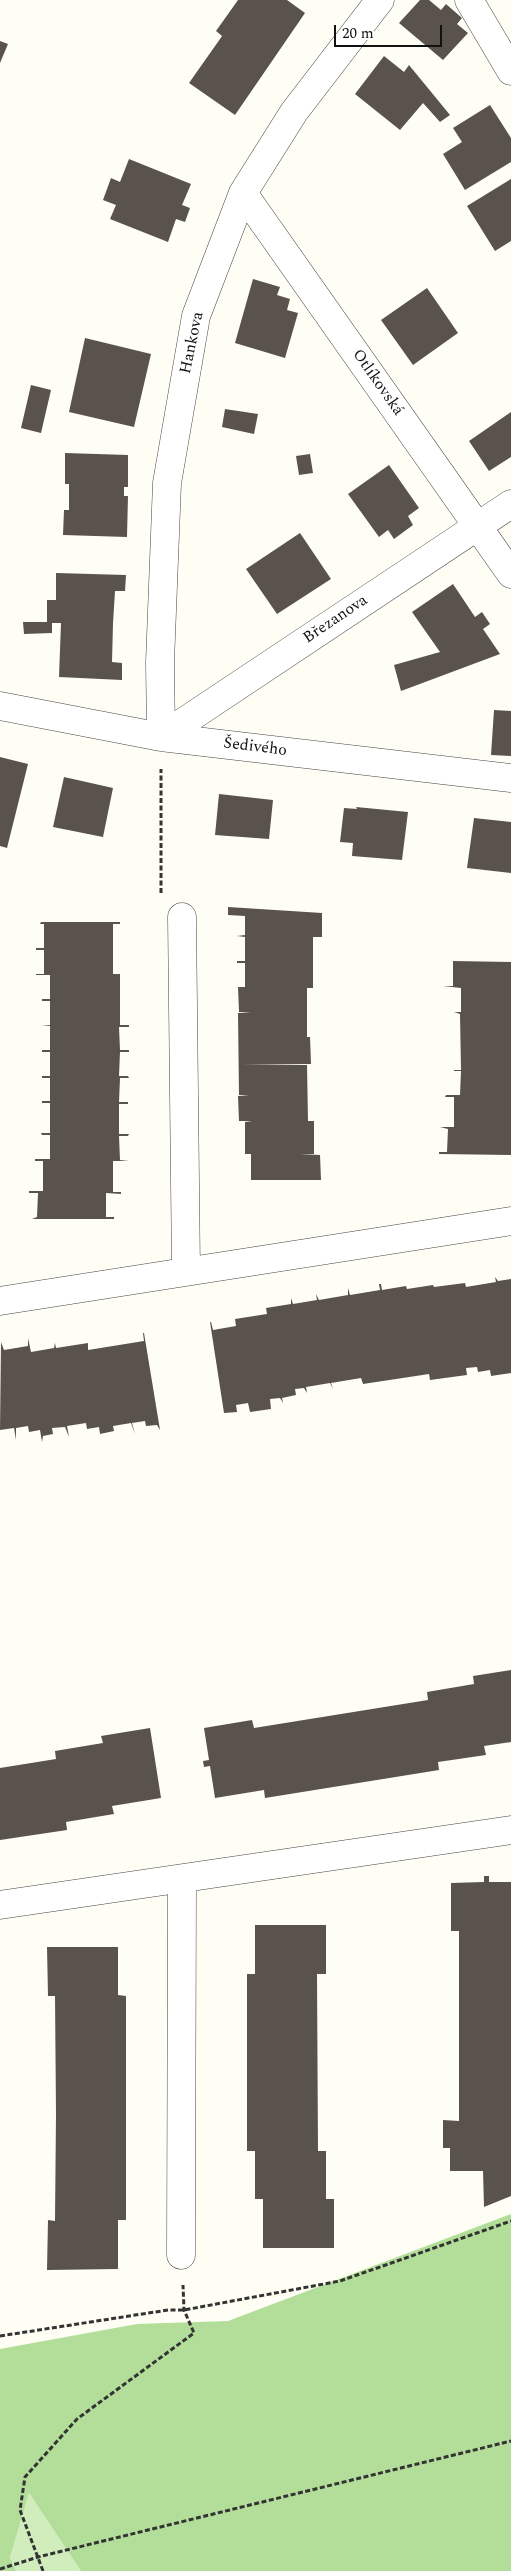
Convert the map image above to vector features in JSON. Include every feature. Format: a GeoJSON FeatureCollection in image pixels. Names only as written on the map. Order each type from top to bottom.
{"type":"FeatureCollection","features":[{"type":"Feature","properties":{"kind":"street","name":"Hankova"},"geometry":{"type":"LineString","coordinates":[[161,736],[160,662],[167,483],[196,316],[243,193],[294,112],[380,0]]}},
{"type":"Feature","properties":{"kind":"street"},"geometry":{"type":"LineString","coordinates":[[469,0],[511,71]]}},
{"type":"Feature","properties":{"kind":"street","name":"Otlíkovská"},"geometry":{"type":"LineString","coordinates":[[243,193],[511,574]]}},
{"type":"Feature","properties":{"kind":"street","name":"Březanova"},"geometry":{"type":"LineString","coordinates":[[161,736],[511,504]]}},
{"type":"Feature","properties":{"kind":"street","name":"Šedivého"},"geometry":{"type":"LineString","coordinates":[[0,706],[161,736],[511,778]]}},
{"type":"Feature","properties":{"kind":"street"},"geometry":{"type":"LineString","coordinates":[[182,916],[186,1271]]}},
{"type":"Feature","properties":{"kind":"street"},"geometry":{"type":"LineString","coordinates":[[0,1300],[511,1221]]}},
{"type":"Feature","properties":{"kind":"street"},"geometry":{"type":"LineString","coordinates":[[0,1905],[511,1830]]}},
{"type":"Feature","properties":{"kind":"street"},"geometry":{"type":"LineString","coordinates":[[181,2255],[182,1879]]}},
{"type":"Feature","properties":{"kind":"path"},"geometry":{"type":"LineString","coordinates":[[161,736],[160,897],[182,916]]}},
{"type":"Feature","properties":{"kind":"path"},"geometry":{"type":"LineString","coordinates":[[0,2336],[168,2310],[184,2310],[340,2281],[511,2221]]}},
{"type":"Feature","properties":{"kind":"path"},"geometry":{"type":"LineString","coordinates":[[43,2571],[20,2510],[25,2477],[77,2419],[194,2333],[184,2310]]}},
{"type":"Feature","properties":{"kind":"path"},"geometry":{"type":"LineString","coordinates":[[0,2569],[38,2556],[511,2441]]}},
{"type":"Feature","properties":{"kind":"green space"},"geometry":{"type":"Polygon","coordinates":[[[511,2214],[511,2571],[81,2571],[29,2493],[10,2558],[16,2571],[0,2571],[0,2349],[137,2324],[228,2321],[511,2214]]]}},
{"type":"Feature","properties":{"kind":"green space"},"geometry":{"type":"Polygon","coordinates":[[[29,2493],[81,2571],[16,2571],[10,2559],[29,2493]]]}},
{"type":"Feature","properties":{"kind":"building"},"geometry":{"type":"Polygon","coordinates":[[[238,0],[287,0],[305,13],[235,115],[189,83],[222,36],[216,31],[238,0]]]}},
{"type":"Feature","properties":{"kind":"building"},"geometry":{"type":"Polygon","coordinates":[[[420,0],[429,0],[441,10],[446,4],[462,18],[457,24],[468,33],[443,60],[399,23],[420,0]]]}},
{"type":"Feature","properties":{"kind":"building"},"geometry":{"type":"Polygon","coordinates":[[[0,41],[8,44],[0,63],[0,41]]]}},
{"type":"Feature","properties":{"kind":"building"},"geometry":{"type":"Polygon","coordinates":[[[384,56],[404,72],[409,65],[450,115],[440,122],[423,103],[400,130],[355,94],[384,56]]]}},
{"type":"Feature","properties":{"kind":"building"},"geometry":{"type":"Polygon","coordinates":[[[490,105],[511,138],[511,162],[465,190],[443,154],[462,142],[453,128],[490,105]]]}},
{"type":"Feature","properties":{"kind":"building"},"geometry":{"type":"Polygon","coordinates":[[[129,159],[191,184],[182,205],[190,208],[185,222],[176,219],[168,242],[110,219],[116,205],[103,200],[111,178],[120,182],[129,159]]]}},
{"type":"Feature","properties":{"kind":"building"},"geometry":{"type":"Polygon","coordinates":[[[511,179],[511,241],[495,251],[467,206],[511,179]]]}},
{"type":"Feature","properties":{"kind":"building"},"geometry":{"type":"Polygon","coordinates":[[[253,279],[280,287],[277,295],[290,299],[287,310],[298,313],[285,358],[235,343],[253,279]]]}},
{"type":"Feature","properties":{"kind":"building"},"geometry":{"type":"Polygon","coordinates":[[[427,288],[458,333],[413,365],[381,320],[427,288]]]}},
{"type":"Feature","properties":{"kind":"building"},"geometry":{"type":"Polygon","coordinates":[[[85,338],[151,354],[134,427],[69,412],[85,338]]]}},
{"type":"Feature","properties":{"kind":"building"},"geometry":{"type":"Polygon","coordinates":[[[31,385],[51,390],[41,433],[21,428],[31,385]]]}},
{"type":"Feature","properties":{"kind":"building"},"geometry":{"type":"Polygon","coordinates":[[[225,409],[258,414],[254,434],[222,427],[225,409]]]}},
{"type":"Feature","properties":{"kind":"building"},"geometry":{"type":"Polygon","coordinates":[[[511,412],[511,457],[489,471],[469,441],[511,412]]]}},
{"type":"Feature","properties":{"kind":"building"},"geometry":{"type":"Polygon","coordinates":[[[65,453],[128,455],[128,487],[124,487],[124,496],[128,496],[127,537],[63,535],[64,510],[69,510],[69,484],[65,484],[65,453]]]}},
{"type":"Feature","properties":{"kind":"building"},"geometry":{"type":"Polygon","coordinates":[[[310,454],[313,473],[299,475],[296,456],[310,454]]]}},
{"type":"Feature","properties":{"kind":"building"},"geometry":{"type":"Polygon","coordinates":[[[389,465],[419,508],[408,516],[413,525],[394,539],[388,530],[379,537],[348,494],[389,465]]]}},
{"type":"Feature","properties":{"kind":"building"},"geometry":{"type":"Polygon","coordinates":[[[300,533],[331,579],[277,614],[246,569],[300,533]]]}},
{"type":"Feature","properties":{"kind":"building"},"geometry":{"type":"Polygon","coordinates":[[[56,573],[126,575],[125,591],[115,591],[113,623],[112,662],[122,663],[122,680],[59,677],[61,623],[52,623],[52,633],[24,634],[23,622],[47,622],[47,600],[56,600],[56,573]]]}},
{"type":"Feature","properties":{"kind":"building"},"geometry":{"type":"Polygon","coordinates":[[[453,584],[475,617],[482,612],[490,624],[483,629],[500,654],[401,691],[394,665],[440,652],[412,612],[453,584]]]}},
{"type":"Feature","properties":{"kind":"building"},"geometry":{"type":"Polygon","coordinates":[[[494,710],[511,711],[511,756],[491,755],[494,710]]]}},
{"type":"Feature","properties":{"kind":"building"},"geometry":{"type":"Polygon","coordinates":[[[0,757],[28,764],[7,848],[0,846],[0,757]]]}},
{"type":"Feature","properties":{"kind":"building"},"geometry":{"type":"Polygon","coordinates":[[[64,777],[113,788],[103,837],[53,827],[64,777]]]}},
{"type":"Feature","properties":{"kind":"building"},"geometry":{"type":"Polygon","coordinates":[[[219,794],[273,800],[269,839],[215,835],[219,794]]]}},
{"type":"Feature","properties":{"kind":"building"},"geometry":{"type":"Polygon","coordinates":[[[356,807],[408,812],[402,860],[352,856],[353,843],[340,842],[344,808],[357,809],[356,807]]]}},
{"type":"Feature","properties":{"kind":"building"},"geometry":{"type":"Polygon","coordinates":[[[474,818],[511,822],[511,873],[467,868],[474,818]]]}},
{"type":"Feature","properties":{"kind":"building"},"geometry":{"type":"Polygon","coordinates":[[[228,907],[322,913],[322,937],[313,937],[313,988],[307,988],[307,1037],[310,1037],[311,1064],[242,1064],[307,1065],[308,1121],[314,1121],[314,1154],[300,1154],[320,1155],[321,1180],[251,1180],[251,1154],[245,1154],[245,1122],[252,1121],[239,1121],[238,1096],[249,1096],[239,1095],[238,1013],[251,1013],[239,1012],[238,987],[245,987],[245,963],[237,963],[237,961],[245,961],[245,937],[237,936],[245,935],[245,916],[228,915],[228,907]]]}},
{"type":"Feature","properties":{"kind":"building"},"geometry":{"type":"Polygon","coordinates":[[[41,922],[120,922],[120,924],[113,924],[113,974],[120,974],[120,1025],[129,1025],[129,1027],[119,1027],[120,1050],[129,1050],[129,1052],[120,1052],[119,1076],[128,1076],[129,1078],[120,1078],[119,1102],[128,1102],[128,1104],[119,1104],[119,1134],[129,1134],[128,1136],[119,1136],[120,1160],[129,1161],[113,1161],[113,1192],[121,1192],[121,1194],[106,1193],[106,1217],[114,1217],[114,1219],[32,1219],[37,1217],[38,1193],[29,1193],[29,1191],[43,1191],[43,1161],[35,1161],[35,1159],[50,1159],[50,1135],[42,1135],[41,1133],[50,1133],[50,1103],[42,1103],[42,1101],[50,1101],[50,1078],[42,1078],[42,1076],[50,1076],[50,1052],[42,1052],[42,1050],[50,1050],[50,1026],[42,1025],[50,1025],[50,1001],[42,1001],[42,999],[50,999],[50,975],[36,975],[44,974],[44,950],[36,950],[36,948],[44,948],[44,924],[40,924],[41,922]]]}},
{"type":"Feature","properties":{"kind":"building"},"geometry":{"type":"Polygon","coordinates":[[[453,961],[511,962],[511,1155],[439,1154],[439,1152],[447,1152],[448,1129],[440,1127],[454,1127],[454,1097],[445,1097],[446,1095],[460,1095],[461,1071],[454,1070],[461,1070],[460,1014],[454,1012],[461,1012],[461,988],[443,986],[453,986],[453,961]]]}},
{"type":"Feature","properties":{"kind":"building"},"geometry":{"type":"Polygon","coordinates":[[[495,1277],[498,1281],[511,1279],[511,1373],[491,1376],[490,1370],[478,1372],[477,1367],[466,1368],[467,1375],[430,1380],[429,1374],[363,1384],[361,1378],[331,1383],[333,1389],[330,1383],[306,1387],[307,1393],[304,1388],[295,1389],[296,1395],[282,1398],[283,1403],[280,1398],[270,1399],[271,1409],[250,1412],[248,1403],[236,1405],[237,1412],[224,1413],[210,1322],[213,1330],[236,1326],[235,1319],[267,1314],[266,1308],[291,1304],[291,1298],[293,1304],[317,1300],[316,1294],[319,1300],[348,1295],[348,1288],[350,1295],[380,1290],[379,1284],[381,1284],[382,1290],[406,1286],[407,1289],[465,1283],[466,1287],[496,1282],[495,1277]]]}},
{"type":"Feature","properties":{"kind":"building"},"geometry":{"type":"Polygon","coordinates":[[[143,1333],[160,1430],[157,1425],[146,1426],[145,1421],[132,1423],[135,1434],[131,1423],[113,1426],[114,1431],[100,1434],[99,1427],[87,1429],[86,1423],[67,1426],[69,1437],[65,1427],[52,1428],[53,1434],[43,1436],[42,1442],[40,1430],[29,1432],[28,1426],[16,1428],[16,1440],[14,1428],[0,1430],[1,1342],[4,1350],[28,1346],[28,1338],[31,1352],[54,1348],[55,1343],[56,1348],[88,1343],[88,1350],[144,1341],[143,1333]]]}},
{"type":"Feature","properties":{"kind":"building"},"geometry":{"type":"Polygon","coordinates":[[[511,1670],[511,1742],[484,1746],[486,1755],[438,1762],[439,1770],[265,1798],[264,1790],[215,1798],[210,1766],[204,1767],[203,1761],[209,1760],[204,1728],[252,1720],[254,1728],[428,1700],[427,1692],[474,1684],[473,1676],[511,1670]]]}},
{"type":"Feature","properties":{"kind":"building"},"geometry":{"type":"Polygon","coordinates":[[[150,1728],[161,1798],[112,1806],[114,1814],[66,1822],[67,1830],[0,1840],[0,1768],[56,1759],[55,1751],[103,1743],[101,1736],[150,1728]]]}},
{"type":"Feature","properties":{"kind":"building"},"geometry":{"type":"Polygon","coordinates":[[[484,1876],[489,1876],[489,1882],[511,1882],[511,2196],[484,2207],[483,2171],[450,2171],[450,2148],[443,2148],[443,2120],[459,2121],[459,1931],[451,1931],[451,1883],[484,1882],[484,1876]]]}},
{"type":"Feature","properties":{"kind":"building"},"geometry":{"type":"Polygon","coordinates":[[[255,1925],[326,1925],[326,1974],[317,1974],[318,2151],[326,2151],[326,2199],[334,2199],[334,2248],[263,2248],[263,2199],[255,2199],[255,2151],[247,2151],[247,1974],[255,1974],[255,1925]]]}},
{"type":"Feature","properties":{"kind":"building"},"geometry":{"type":"Polygon","coordinates":[[[47,1947],[118,1947],[118,1995],[126,1996],[126,2220],[118,2220],[118,2269],[47,2270],[48,2220],[55,2221],[56,2114],[55,1996],[48,1996],[47,1947]]]}}]}
